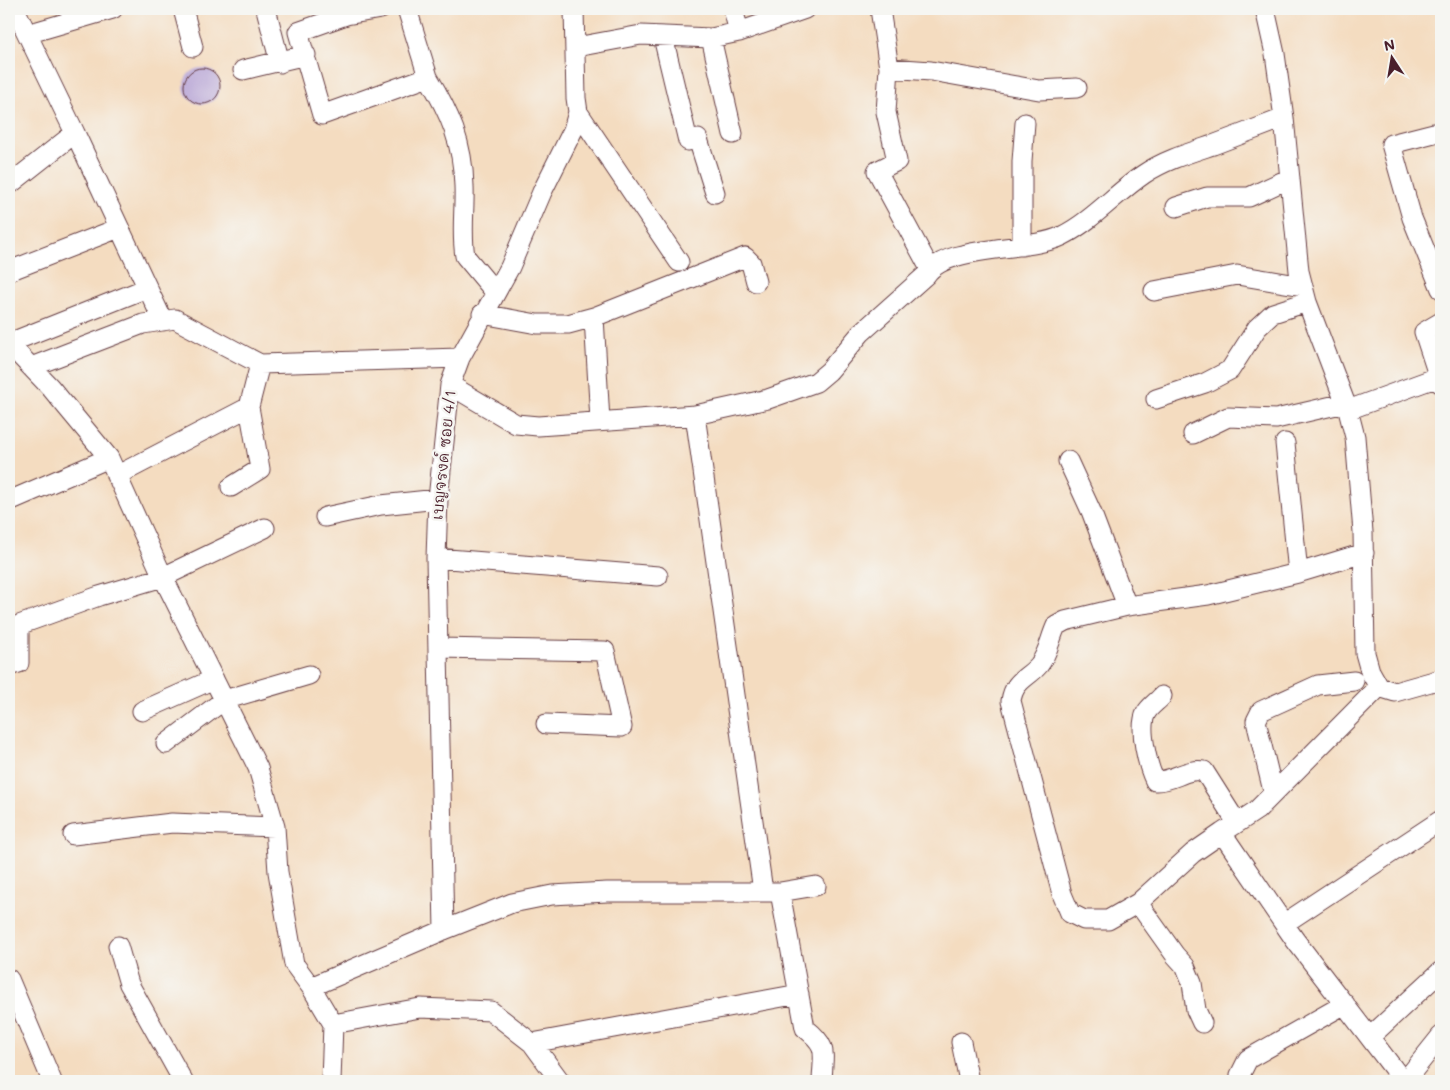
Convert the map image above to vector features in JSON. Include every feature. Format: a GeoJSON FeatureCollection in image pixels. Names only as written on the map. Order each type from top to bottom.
{"type":"FeatureCollection","features":[{"type":"Feature","properties":{"kind":"street"},"geometry":{"type":"LineString","coordinates":[[15,9],[163,321]]}},
{"type":"Feature","properties":{"kind":"street"},"geometry":{"type":"LineString","coordinates":[[28,34],[113,9]]}},
{"type":"Feature","properties":{"kind":"street"},"geometry":{"type":"LineString","coordinates":[[183,9],[193,47]]}},
{"type":"Feature","properties":{"kind":"street"},"geometry":{"type":"LineString","coordinates":[[266,9],[280,63]]}},
{"type":"Feature","properties":{"kind":"street"},"geometry":{"type":"LineString","coordinates":[[381,9],[345,12],[298,32],[322,115],[428,77]]}},
{"type":"Feature","properties":{"kind":"street"},"geometry":{"type":"LineString","coordinates":[[407,9],[428,77],[447,108],[460,143],[464,184],[465,256],[495,292]]}},
{"type":"Feature","properties":{"kind":"street","name":"เบญจรงด์ ซอย 4/1"},"geometry":{"type":"LineString","coordinates":[[444,930],[436,558],[438,499],[450,385],[460,358],[482,314],[510,267],[542,192],[573,130],[578,112],[574,9]]}},
{"type":"Feature","properties":{"kind":"street"},"geometry":{"type":"LineString","coordinates":[[732,9],[739,32]]}},
{"type":"Feature","properties":{"kind":"street"},"geometry":{"type":"LineString","coordinates":[[576,47],[641,35],[711,38],[739,32],[805,9]]}},
{"type":"Feature","properties":{"kind":"street"},"geometry":{"type":"LineString","coordinates":[[880,9],[889,68],[886,112],[897,161],[877,171],[930,269]]}},
{"type":"Feature","properties":{"kind":"street"},"geometry":{"type":"LineString","coordinates":[[1264,9],[1275,54],[1305,294],[1347,407],[1355,437],[1364,553],[1365,653],[1370,671],[1379,688],[1395,692],[1441,679]]}},
{"type":"Feature","properties":{"kind":"street"},"geometry":{"type":"LineString","coordinates":[[663,37],[688,141],[698,139],[715,193]]}},
{"type":"Feature","properties":{"kind":"street"},"geometry":{"type":"LineString","coordinates":[[711,38],[733,134]]}},
{"type":"Feature","properties":{"kind":"street"},"geometry":{"type":"LineString","coordinates":[[243,70],[280,63],[306,55]]}},
{"type":"Feature","properties":{"kind":"street"},"geometry":{"type":"LineString","coordinates":[[889,68],[931,71],[1039,90],[1077,88]]}},
{"type":"Feature","properties":{"kind":"street"},"geometry":{"type":"LineString","coordinates":[[578,112],[679,262]]}},
{"type":"Feature","properties":{"kind":"street"},"geometry":{"type":"LineString","coordinates":[[450,385],[516,424],[538,426],[695,415],[768,399],[816,382],[829,371],[861,333],[926,275],[930,269],[976,251],[1022,246],[1061,236],[1144,174],[1174,158],[1284,118]]}},
{"type":"Feature","properties":{"kind":"street"},"geometry":{"type":"LineString","coordinates":[[1022,246],[1022,161],[1025,123]]}},
{"type":"Feature","properties":{"kind":"street"},"geometry":{"type":"LineString","coordinates":[[9,185],[75,133]]}},
{"type":"Feature","properties":{"kind":"street"},"geometry":{"type":"LineString","coordinates":[[1434,134],[1391,144],[1412,218],[1441,289]]}},
{"type":"Feature","properties":{"kind":"street"},"geometry":{"type":"LineString","coordinates":[[1176,207],[1207,197],[1249,196],[1290,178]]}},
{"type":"Feature","properties":{"kind":"street"},"geometry":{"type":"LineString","coordinates":[[9,271],[119,228]]}},
{"type":"Feature","properties":{"kind":"street"},"geometry":{"type":"LineString","coordinates":[[482,314],[537,324],[568,324],[594,317],[745,257],[751,263],[756,282]]}},
{"type":"Feature","properties":{"kind":"street"},"geometry":{"type":"LineString","coordinates":[[1154,291],[1237,275],[1305,294]]}},
{"type":"Feature","properties":{"kind":"street"},"geometry":{"type":"LineString","coordinates":[[147,288],[9,344],[109,458],[163,577],[258,768],[275,828],[278,872],[294,964],[334,1024],[331,1081]]}},
{"type":"Feature","properties":{"kind":"street"},"geometry":{"type":"LineString","coordinates":[[1156,399],[1205,383],[1230,370],[1257,328],[1273,313],[1305,294]]}},
{"type":"Feature","properties":{"kind":"street"},"geometry":{"type":"LineString","coordinates":[[594,317],[600,421]]}},
{"type":"Feature","properties":{"kind":"street"},"geometry":{"type":"LineString","coordinates":[[31,367],[143,324],[175,319],[260,364],[460,358]]}},
{"type":"Feature","properties":{"kind":"street"},"geometry":{"type":"LineString","coordinates":[[1193,434],[1228,418],[1276,419],[1347,407],[1440,380],[1424,332],[1441,322]]}},
{"type":"Feature","properties":{"kind":"street"},"geometry":{"type":"LineString","coordinates":[[231,487],[260,469],[249,407],[260,364]]}},
{"type":"Feature","properties":{"kind":"street"},"geometry":{"type":"LineString","coordinates":[[116,476],[249,407]]}},
{"type":"Feature","properties":{"kind":"street"},"geometry":{"type":"LineString","coordinates":[[695,415],[772,892],[800,994],[805,1028],[819,1039],[823,1049],[822,1081]]}},
{"type":"Feature","properties":{"kind":"street"},"geometry":{"type":"LineString","coordinates":[[1285,443],[1298,573]]}},
{"type":"Feature","properties":{"kind":"street"},"geometry":{"type":"LineString","coordinates":[[9,501],[109,458]]}},
{"type":"Feature","properties":{"kind":"street"},"geometry":{"type":"LineString","coordinates":[[1068,461],[1091,511],[1128,606]]}},
{"type":"Feature","properties":{"kind":"street"},"geometry":{"type":"LineString","coordinates":[[325,517],[381,505],[438,499]]}},
{"type":"Feature","properties":{"kind":"street"},"geometry":{"type":"LineString","coordinates":[[9,666],[19,663],[19,625],[99,596],[163,577],[265,528]]}},
{"type":"Feature","properties":{"kind":"street"},"geometry":{"type":"LineString","coordinates":[[1364,553],[1298,573],[1208,595],[1128,606],[1065,621],[1056,626],[1047,651],[1038,666],[1023,677],[1012,691],[1011,701],[1062,894],[1070,913],[1084,920],[1108,920],[1138,903],[1193,853],[1257,810],[1273,791],[1379,688]]}},
{"type":"Feature","properties":{"kind":"street"},"geometry":{"type":"LineString","coordinates":[[436,558],[658,576]]}},
{"type":"Feature","properties":{"kind":"street"},"geometry":{"type":"LineString","coordinates":[[438,648],[605,651],[622,727],[546,724]]}},
{"type":"Feature","properties":{"kind":"street"},"geometry":{"type":"LineString","coordinates":[[166,744],[224,700],[309,676]]}},
{"type":"Feature","properties":{"kind":"street"},"geometry":{"type":"LineString","coordinates":[[142,711],[214,679]]}},
{"type":"Feature","properties":{"kind":"street"},"geometry":{"type":"LineString","coordinates":[[1273,791],[1256,721],[1261,711],[1318,685],[1354,680]]}},
{"type":"Feature","properties":{"kind":"street"},"geometry":{"type":"LineString","coordinates":[[1162,696],[1146,713],[1144,728],[1149,768],[1155,781],[1165,782],[1190,771],[1204,771],[1229,828],[1285,923],[1404,1081],[1441,1036]]}},
{"type":"Feature","properties":{"kind":"street"},"geometry":{"type":"LineString","coordinates":[[1285,923],[1441,820]]}},
{"type":"Feature","properties":{"kind":"street"},"geometry":{"type":"LineString","coordinates":[[73,835],[172,823],[275,828]]}},
{"type":"Feature","properties":{"kind":"street"},"geometry":{"type":"LineString","coordinates":[[311,987],[512,903],[552,895],[772,892],[816,886]]}},
{"type":"Feature","properties":{"kind":"street"},"geometry":{"type":"LineString","coordinates":[[1138,903],[1185,966],[1192,983],[1196,1010],[1202,1023]]}},
{"type":"Feature","properties":{"kind":"street"},"geometry":{"type":"LineString","coordinates":[[118,946],[129,984],[182,1081]]}},
{"type":"Feature","properties":{"kind":"street"},"geometry":{"type":"LineString","coordinates":[[1370,1037],[1441,971]]}},
{"type":"Feature","properties":{"kind":"street"},"geometry":{"type":"LineString","coordinates":[[9,979],[52,1081]]}},
{"type":"Feature","properties":{"kind":"street"},"geometry":{"type":"LineString","coordinates":[[532,1044],[800,994]]}},
{"type":"Feature","properties":{"kind":"street"},"geometry":{"type":"LineString","coordinates":[[1242,1081],[1240,1075],[1248,1059],[1346,1004]]}},
{"type":"Feature","properties":{"kind":"street"},"geometry":{"type":"LineString","coordinates":[[334,1024],[420,1008],[491,1011],[532,1044],[560,1081]]}},
{"type":"Feature","properties":{"kind":"street"},"geometry":{"type":"LineString","coordinates":[[961,1042],[969,1081]]}},
{"type":"Feature","properties":{"kind":"building"},"geometry":{"type":"Polygon","coordinates":[[[202,68],[209,69],[215,73],[219,79],[219,93],[215,99],[209,103],[202,104],[195,103],[189,99],[185,93],[184,86],[185,79],[189,73],[195,69],[202,68]]]}}]}
